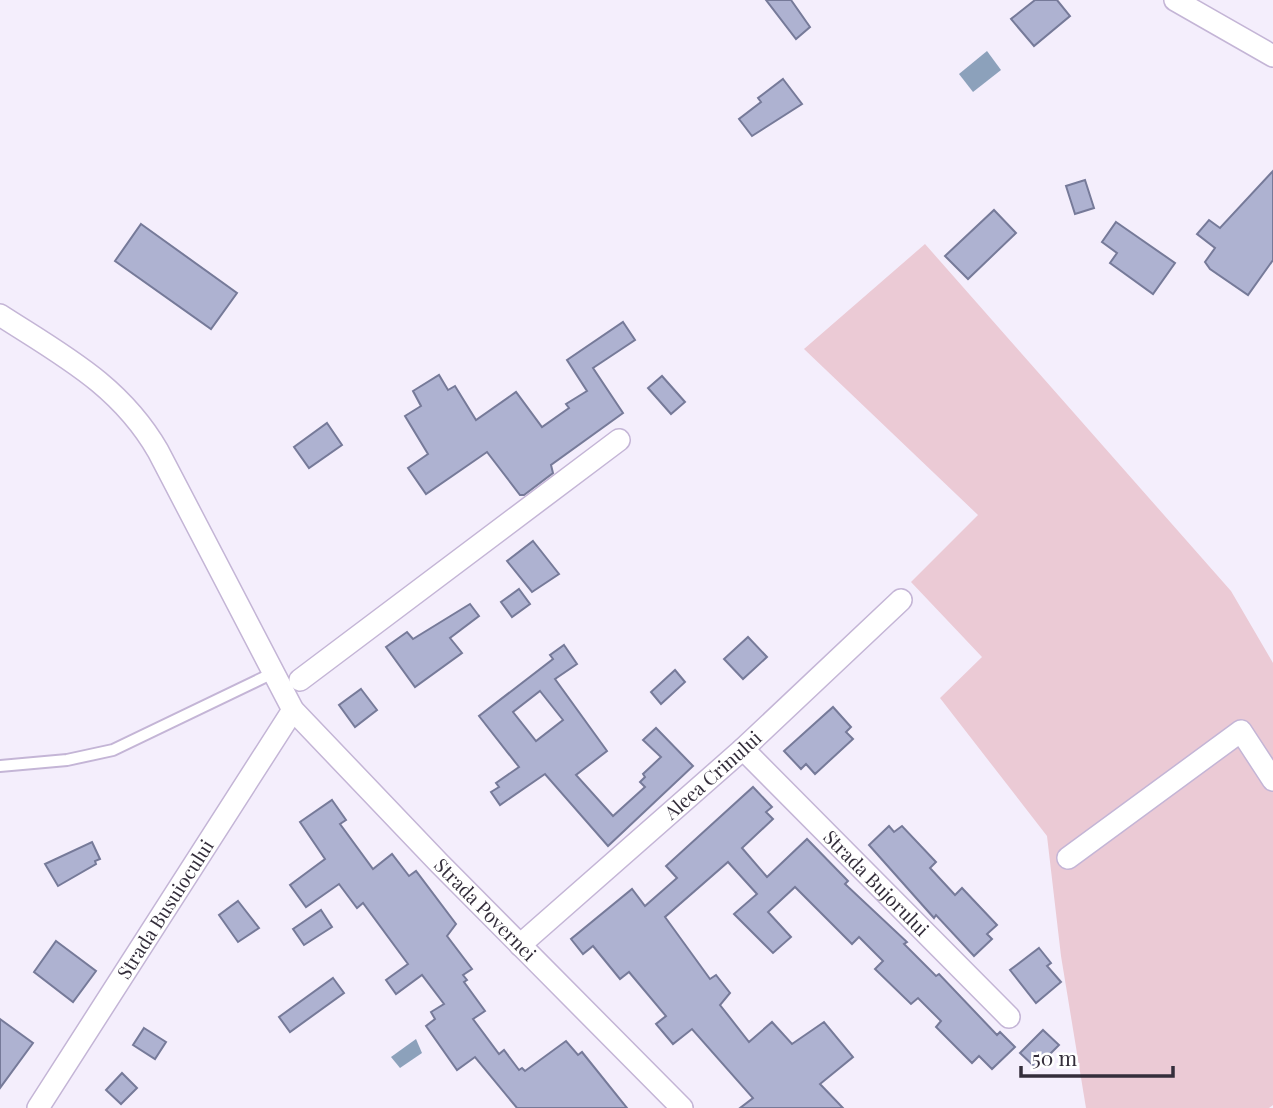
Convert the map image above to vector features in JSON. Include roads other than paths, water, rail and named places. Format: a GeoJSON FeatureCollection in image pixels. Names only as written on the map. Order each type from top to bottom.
{"type":"FeatureCollection","features":[{"type":"Feature","properties":{"kind":"street"},"geometry":{"type":"LineString","coordinates":[[1175,0],[1273,56]]}},
{"type":"Feature","properties":{"kind":"street","name":"Strada Povernei"},"geometry":{"type":"LineString","coordinates":[[0,316],[83,369],[124,402],[146,429],[273,673],[520,945],[682,1108]]}},
{"type":"Feature","properties":{"kind":"street"},"geometry":{"type":"LineString","coordinates":[[292,694],[620,440]]}},
{"type":"Feature","properties":{"kind":"street","name":"Aleea Crinului"},"geometry":{"type":"LineString","coordinates":[[520,945],[743,749],[901,600]]}},
{"type":"Feature","properties":{"kind":"street","name":"Strada Busuiocului"},"geometry":{"type":"LineString","coordinates":[[38,1108],[292,694]]}},
{"type":"Feature","properties":{"kind":"street"},"geometry":{"type":"LineString","coordinates":[[1068,858],[1241,731],[1273,780]]}},
{"type":"Feature","properties":{"kind":"street","name":"Strada Bujorului"},"geometry":{"type":"LineString","coordinates":[[743,749],[1009,1017]]}},
{"type":"Feature","properties":{"kind":"lane"},"geometry":{"type":"LineString","coordinates":[[0,766],[67,760],[113,750],[273,673]]}},
{"type":"Feature","properties":{"kind":"water"},"geometry":{"type":"Polygon","coordinates":[[[987,51],[1001,70],[973,92],[959,74],[987,51]]]}},
{"type":"Feature","properties":{"kind":"water"},"geometry":{"type":"Polygon","coordinates":[[[416,1039],[422,1053],[400,1068],[391,1057],[416,1039]]]}}]}
